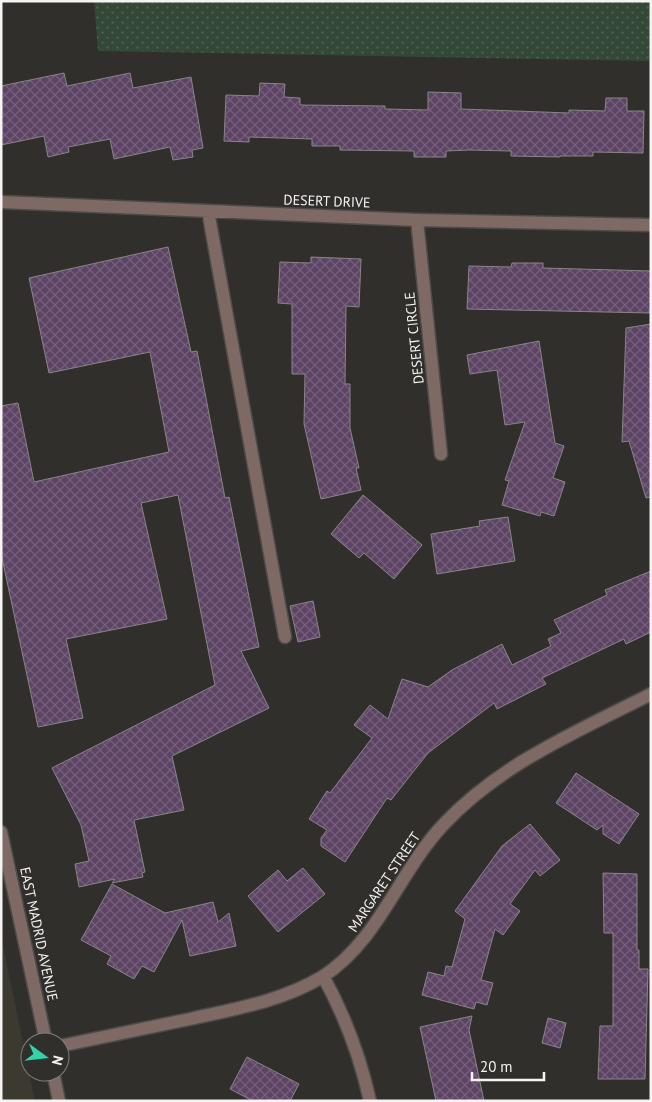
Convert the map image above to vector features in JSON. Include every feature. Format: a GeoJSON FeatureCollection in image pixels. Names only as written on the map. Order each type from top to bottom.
{"type":"FeatureCollection","features":[{"type":"Feature","properties":{"kind":"street","name":"DESERT DRIVE"},"geometry":{"type":"LineString","coordinates":[[1,202],[417,220],[651,225]]}},
{"type":"Feature","properties":{"kind":"street"},"geometry":{"type":"LineString","coordinates":[[208,211],[285,637]]}},
{"type":"Feature","properties":{"kind":"street","name":"DESERT CIRCLE"},"geometry":{"type":"LineString","coordinates":[[417,220],[441,454]]}},
{"type":"Feature","properties":{"kind":"street","name":"MARGARET STREET"},"geometry":{"type":"LineString","coordinates":[[70,1044],[249,1006],[289,993],[323,976],[359,945],[420,853],[463,805],[506,771],[651,694]]}},
{"type":"Feature","properties":{"kind":"street","name":"EAST MADRID AVENUE"},"geometry":{"type":"LineString","coordinates":[[1,832],[44,1032]]}},
{"type":"Feature","properties":{"kind":"street"},"geometry":{"type":"LineString","coordinates":[[323,976],[348,1026],[358,1054],[370,1101]]}},
{"type":"Feature","properties":{"kind":"street"},"geometry":{"type":"LineString","coordinates":[[55,1082],[59,1101]]}},
{"type":"Feature","properties":{"kind":"shaded area"},"geometry":{"type":"Polygon","coordinates":[[[1,936],[21,1032],[20,1082],[31,1082],[35,1101],[1,1101],[1,936]]]}},
{"type":"Feature","properties":{"kind":"green space"},"geometry":{"type":"Polygon","coordinates":[[[94,1],[651,1],[651,61],[98,51],[94,1]]]}},
{"type":"Feature","properties":{"kind":"building"},"geometry":{"type":"Polygon","coordinates":[[[64,73],[67,86],[130,73],[133,88],[191,77],[203,148],[192,150],[193,157],[173,160],[170,147],[114,159],[110,139],[68,147],[69,152],[48,157],[44,136],[1,145],[1,86],[64,73]]]}},
{"type":"Feature","properties":{"kind":"building"},"geometry":{"type":"Polygon","coordinates":[[[260,83],[285,84],[284,97],[300,98],[300,105],[385,106],[385,109],[428,110],[428,92],[461,93],[461,109],[569,113],[569,110],[605,111],[606,98],[627,98],[627,111],[644,111],[643,153],[593,152],[593,156],[560,157],[511,156],[511,151],[469,150],[446,151],[446,157],[414,157],[414,151],[340,150],[340,146],[312,146],[312,139],[249,137],[249,142],[224,141],[226,95],[259,96],[260,83]]]}},
{"type":"Feature","properties":{"kind":"building"},"geometry":{"type":"Polygon","coordinates":[[[168,247],[191,352],[197,351],[225,498],[229,497],[259,647],[241,651],[269,708],[172,756],[184,810],[134,820],[145,872],[142,873],[143,877],[112,883],[115,879],[79,887],[75,864],[89,861],[81,825],[52,768],[215,685],[178,495],[141,503],[167,619],[66,639],[83,718],[38,727],[1,553],[1,406],[18,403],[34,482],[169,452],[150,352],[49,373],[29,278],[168,247]]]}},
{"type":"Feature","properties":{"kind":"building"},"geometry":{"type":"Polygon","coordinates":[[[311,257],[361,259],[359,307],[346,306],[345,384],[350,384],[350,428],[359,468],[356,468],[361,490],[321,499],[304,424],[305,374],[292,374],[292,304],[278,303],[280,262],[311,263],[311,257]]]}},
{"type":"Feature","properties":{"kind":"building"},"geometry":{"type":"Polygon","coordinates":[[[512,263],[543,263],[543,268],[651,271],[651,313],[467,309],[469,266],[511,267],[512,263]]]}},
{"type":"Feature","properties":{"kind":"building"},"geometry":{"type":"Polygon","coordinates":[[[651,324],[651,497],[646,498],[629,441],[622,442],[626,328],[651,324]]]}},
{"type":"Feature","properties":{"kind":"building"},"geometry":{"type":"Polygon","coordinates":[[[539,341],[555,443],[564,446],[553,478],[565,482],[554,516],[541,512],[540,516],[502,505],[509,481],[505,480],[525,422],[505,425],[497,370],[470,374],[467,355],[539,341]]]}},
{"type":"Feature","properties":{"kind":"building"},"geometry":{"type":"Polygon","coordinates":[[[363,495],[422,545],[394,579],[364,553],[359,558],[331,534],[363,495]]]}},
{"type":"Feature","properties":{"kind":"building"},"geometry":{"type":"Polygon","coordinates":[[[508,517],[515,561],[437,574],[431,534],[480,526],[479,521],[508,517]]]}},
{"type":"Feature","properties":{"kind":"building"},"geometry":{"type":"Polygon","coordinates":[[[651,571],[651,632],[626,644],[624,639],[542,678],[546,684],[497,709],[494,703],[428,753],[391,800],[387,798],[345,862],[321,846],[321,838],[327,830],[309,819],[327,791],[330,793],[372,738],[354,725],[370,705],[388,719],[402,679],[428,687],[452,670],[502,644],[512,665],[551,646],[548,639],[561,633],[554,620],[607,595],[605,590],[651,571]]]}},
{"type":"Feature","properties":{"kind":"building"},"geometry":{"type":"Polygon","coordinates":[[[313,601],[320,637],[298,642],[290,606],[313,601]]]}},
{"type":"Feature","properties":{"kind":"building"},"geometry":{"type":"Polygon","coordinates":[[[576,773],[639,814],[619,844],[603,834],[603,825],[597,830],[556,803],[576,773]]]}},
{"type":"Feature","properties":{"kind":"building"},"geometry":{"type":"Polygon","coordinates":[[[530,824],[560,860],[540,876],[535,870],[510,904],[520,911],[503,935],[495,929],[481,980],[493,983],[487,1005],[476,1002],[474,1009],[422,995],[428,972],[444,976],[446,966],[452,967],[465,919],[455,911],[502,846],[530,824]]]}},
{"type":"Feature","properties":{"kind":"building"},"geometry":{"type":"Polygon","coordinates":[[[303,868],[325,894],[278,932],[248,896],[278,870],[287,881],[303,868]]]}},
{"type":"Feature","properties":{"kind":"building"},"geometry":{"type":"Polygon","coordinates":[[[603,873],[637,874],[637,950],[639,950],[639,969],[648,969],[645,1079],[598,1079],[600,1026],[613,1026],[613,933],[604,933],[603,873]]]}},
{"type":"Feature","properties":{"kind":"building"},"geometry":{"type":"Polygon","coordinates":[[[112,884],[165,913],[213,902],[218,922],[229,913],[236,946],[190,956],[182,920],[154,972],[142,966],[134,979],[107,964],[111,956],[81,940],[112,884]]]}},
{"type":"Feature","properties":{"kind":"building"},"geometry":{"type":"Polygon","coordinates":[[[472,1016],[469,1030],[484,1101],[436,1101],[420,1027],[472,1016]]]}},
{"type":"Feature","properties":{"kind":"building"},"geometry":{"type":"Polygon","coordinates":[[[548,1018],[566,1023],[560,1048],[542,1043],[548,1018]]]}},
{"type":"Feature","properties":{"kind":"building"},"geometry":{"type":"Polygon","coordinates":[[[247,1057],[299,1084],[290,1101],[253,1101],[230,1089],[247,1057]]]}}]}
